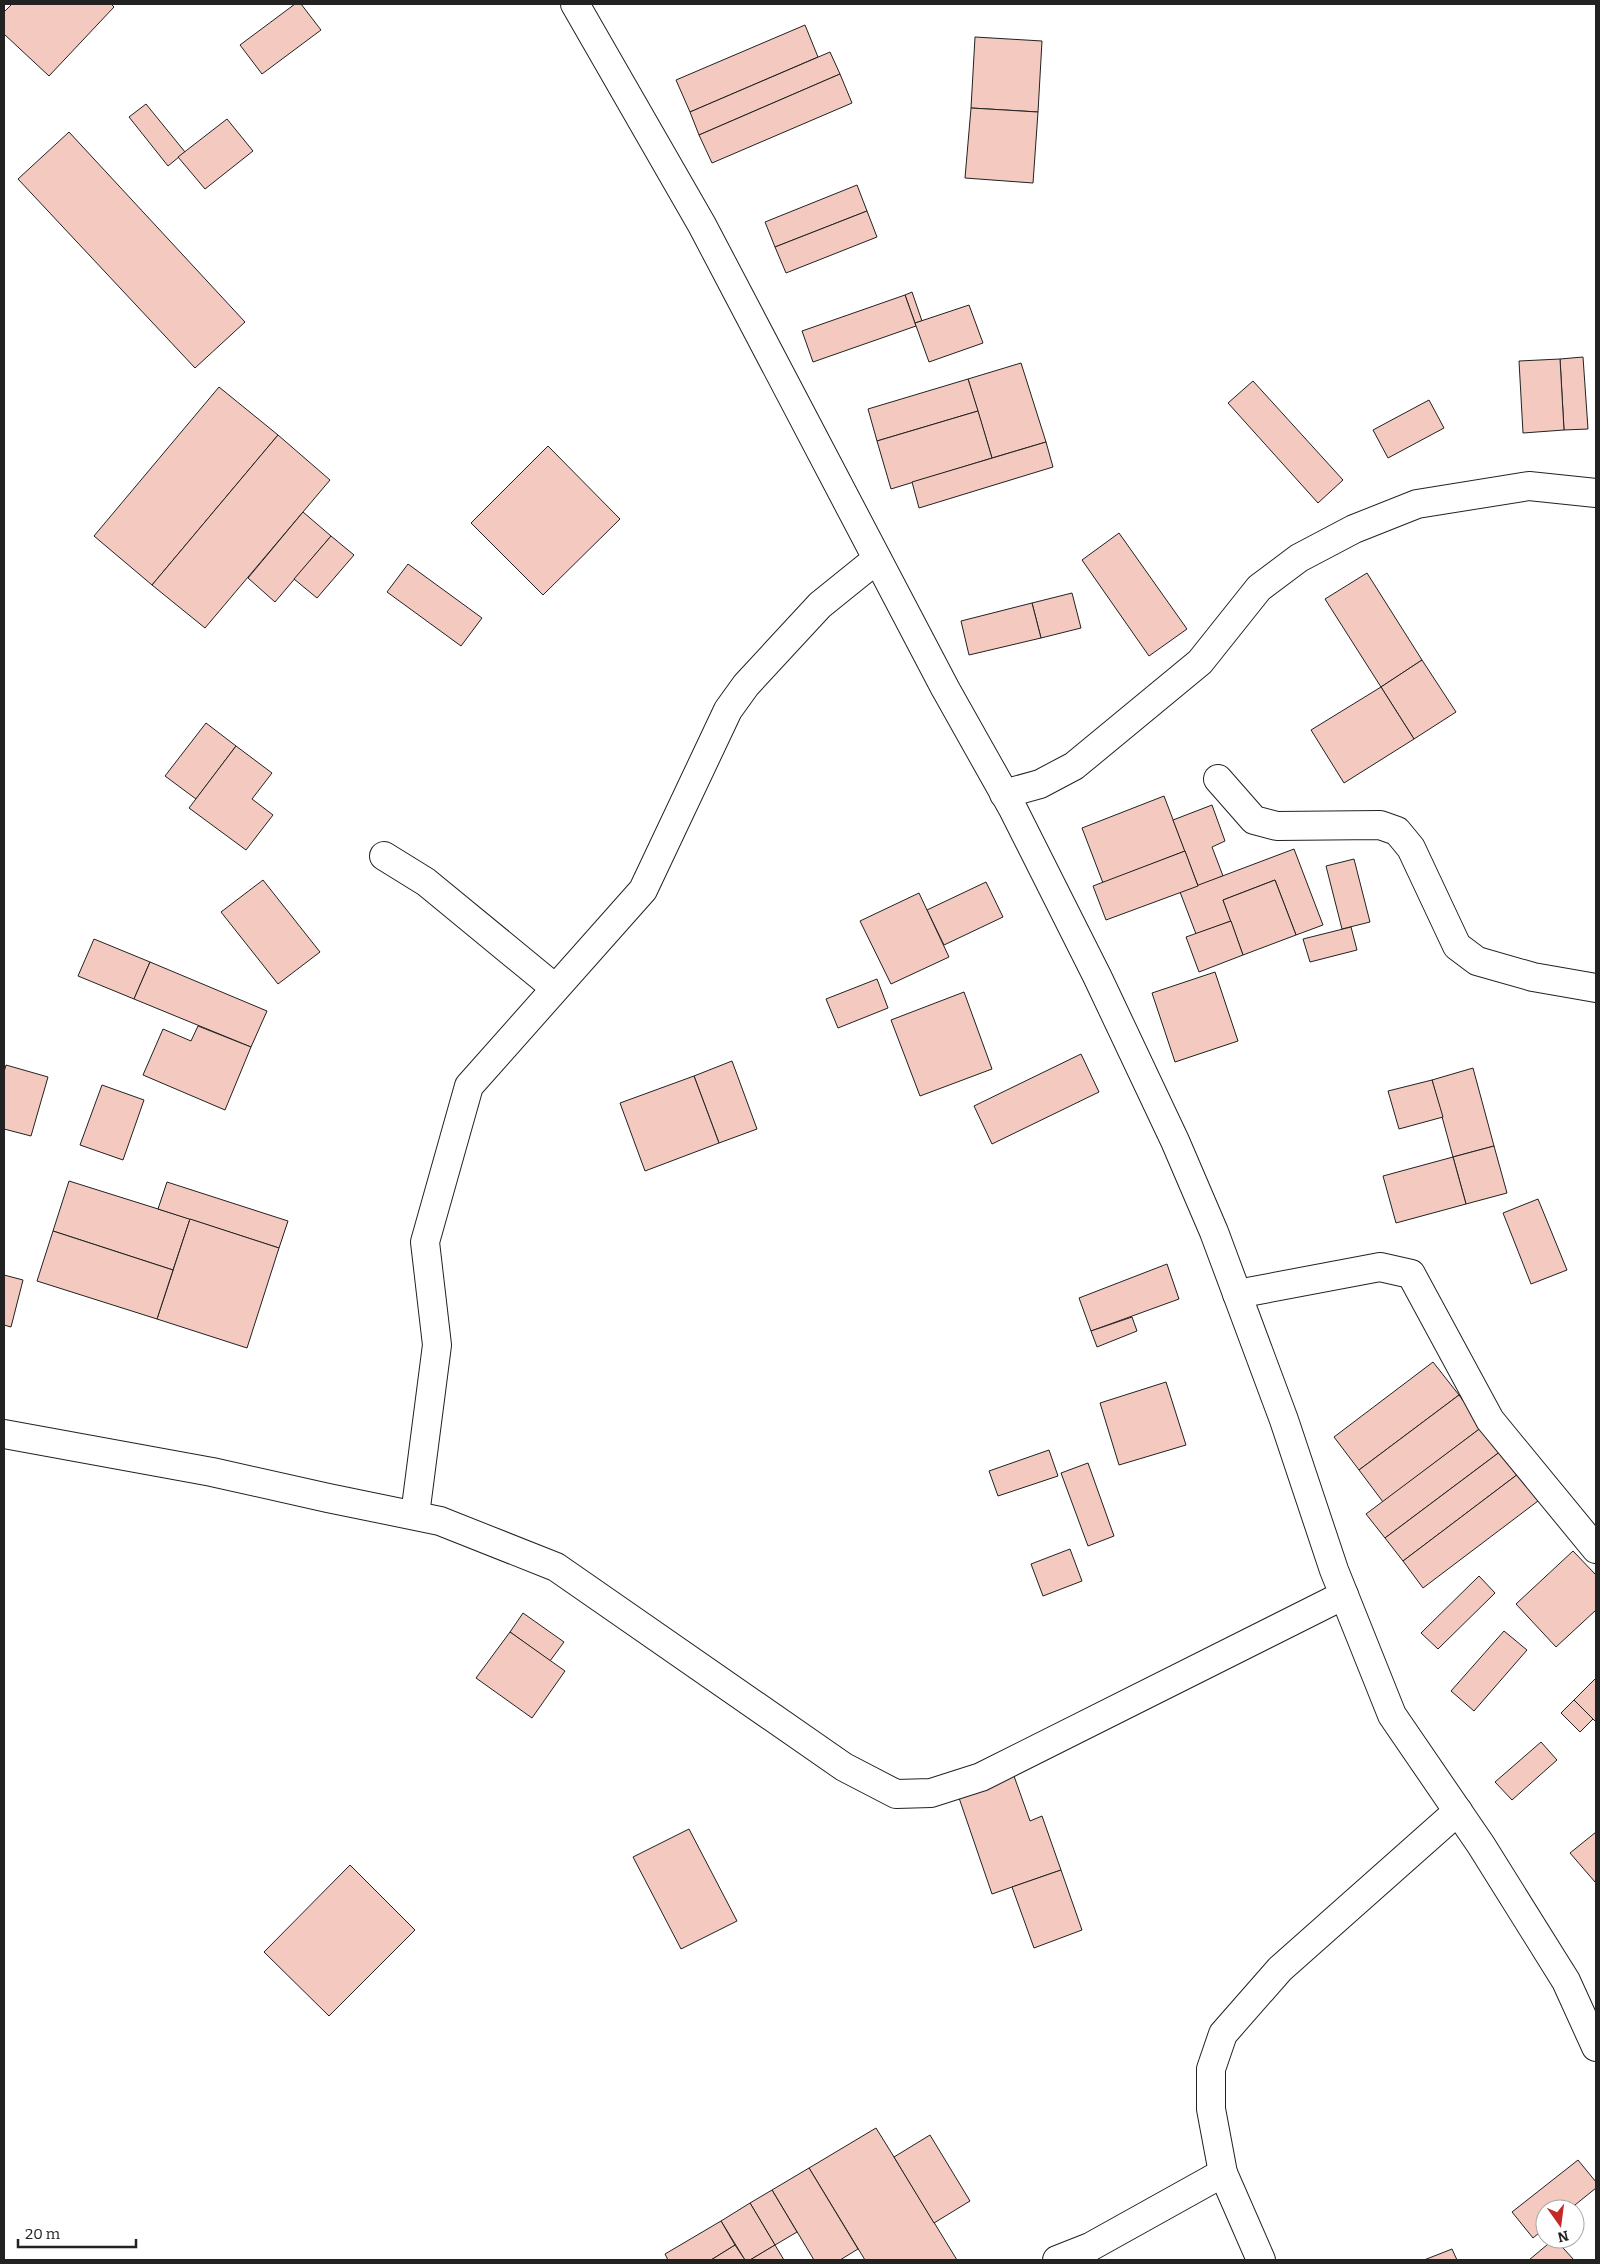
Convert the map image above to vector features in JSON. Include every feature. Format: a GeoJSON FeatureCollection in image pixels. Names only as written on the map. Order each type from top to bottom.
{"type":"FeatureCollection","features":[{"type":"Feature","properties":{"kind":"street"},"geometry":{"type":"LineString","coordinates":[[575,4],[702,225],[1004,794],[1097,976],[1170,1132],[1214,1232],[1284,1420],[1344,1595],[1392,1715],[1482,1845],[1566,1981],[1596,2047]]}},
{"type":"Feature","properties":{"kind":"street"},"geometry":{"type":"LineString","coordinates":[[1004,794],[1040,784],[1074,766],[1200,662],[1259,588],[1299,558],[1354,529],[1417,504],[1529,486],[1596,493]]}},
{"type":"Feature","properties":{"kind":"street"},"geometry":{"type":"LineString","coordinates":[[415,1515],[437,1345],[425,1242],[469,1086],[642,890],[728,710],[746,685],[820,605],[878,559]]}},
{"type":"Feature","properties":{"kind":"street"},"geometry":{"type":"LineString","coordinates":[[1218,780],[1254,820],[1265,824],[1277,826],[1380,825],[1397,832],[1411,848],[1457,946],[1477,962],[1533,977],[1596,988]]}},
{"type":"Feature","properties":{"kind":"street"},"geometry":{"type":"LineString","coordinates":[[384,856],[426,882],[555,988]]}},
{"type":"Feature","properties":{"kind":"street"},"geometry":{"type":"LineString","coordinates":[[1237,1294],[1380,1267],[1411,1274],[1490,1420],[1596,1549]]}},
{"type":"Feature","properties":{"kind":"street"},"geometry":{"type":"LineString","coordinates":[[4,1434],[212,1472],[440,1521],[556,1567],[844,1767],[896,1794],[931,1793],[981,1778],[1344,1595]]}},
{"type":"Feature","properties":{"kind":"street"},"geometry":{"type":"LineString","coordinates":[[1261,2260],[1223,2173],[1210,2109],[1211,2069],[1223,2034],[1280,1969],[1458,1811]]}},
{"type":"Feature","properties":{"kind":"street"},"geometry":{"type":"LineString","coordinates":[[1057,2260],[1090,2246],[1223,2173]]}},
{"type":"Feature","properties":{"kind":"building"},"geometry":{"type":"Polygon","coordinates":[[[12,4],[111,4],[114,7],[49,76],[4,34],[4,12],[12,4]]]}},
{"type":"Feature","properties":{"kind":"building"},"geometry":{"type":"Polygon","coordinates":[[[295,4],[301,4],[321,30],[262,74],[240,45],[295,4]]]}},
{"type":"Feature","properties":{"kind":"building"},"geometry":{"type":"Polygon","coordinates":[[[805,25],[818,57],[690,112],[676,80],[805,25]]]}},
{"type":"Feature","properties":{"kind":"building"},"geometry":{"type":"Polygon","coordinates":[[[975,37],[1042,41],[1038,112],[971,108],[975,37]]]}},
{"type":"Feature","properties":{"kind":"building"},"geometry":{"type":"Polygon","coordinates":[[[830,52],[840,74],[699,135],[690,112],[830,52]]]}},
{"type":"Feature","properties":{"kind":"building"},"geometry":{"type":"Polygon","coordinates":[[[840,74],[852,103],[712,163],[699,135],[840,74]]]}},
{"type":"Feature","properties":{"kind":"building"},"geometry":{"type":"Polygon","coordinates":[[[146,104],[185,152],[168,166],[129,117],[146,104]]]}},
{"type":"Feature","properties":{"kind":"building"},"geometry":{"type":"Polygon","coordinates":[[[971,108],[1038,112],[1033,183],[965,178],[971,108]]]}},
{"type":"Feature","properties":{"kind":"building"},"geometry":{"type":"Polygon","coordinates":[[[227,119],[253,151],[205,189],[178,157],[227,119]]]}},
{"type":"Feature","properties":{"kind":"building"},"geometry":{"type":"Polygon","coordinates":[[[69,132],[245,322],[195,368],[18,179],[69,132]]]}},
{"type":"Feature","properties":{"kind":"building"},"geometry":{"type":"Polygon","coordinates":[[[857,185],[867,211],[775,247],[765,222],[857,185]]]}},
{"type":"Feature","properties":{"kind":"building"},"geometry":{"type":"Polygon","coordinates":[[[867,211],[877,237],[786,273],[775,247],[867,211]]]}},
{"type":"Feature","properties":{"kind":"building"},"geometry":{"type":"Polygon","coordinates":[[[912,292],[922,321],[915,323],[905,295],[912,292]]]}},
{"type":"Feature","properties":{"kind":"building"},"geometry":{"type":"Polygon","coordinates":[[[905,295],[916,326],[813,362],[802,331],[905,295]]]}},
{"type":"Feature","properties":{"kind":"building"},"geometry":{"type":"Polygon","coordinates":[[[969,305],[983,343],[929,362],[915,323],[969,305]]]}},
{"type":"Feature","properties":{"kind":"building"},"geometry":{"type":"Polygon","coordinates":[[[1583,357],[1588,429],[1564,430],[1560,359],[1583,357]]]}},
{"type":"Feature","properties":{"kind":"building"},"geometry":{"type":"Polygon","coordinates":[[[1560,359],[1564,430],[1523,433],[1519,361],[1560,359]]]}},
{"type":"Feature","properties":{"kind":"building"},"geometry":{"type":"Polygon","coordinates":[[[1021,363],[1046,442],[992,458],[968,379],[1021,363]]]}},
{"type":"Feature","properties":{"kind":"building"},"geometry":{"type":"Polygon","coordinates":[[[968,379],[978,411],[877,441],[868,409],[968,379]]]}},
{"type":"Feature","properties":{"kind":"building"},"geometry":{"type":"Polygon","coordinates":[[[1253,381],[1343,480],[1318,503],[1228,403],[1253,381]]]}},
{"type":"Feature","properties":{"kind":"building"},"geometry":{"type":"Polygon","coordinates":[[[219,387],[278,435],[152,585],[94,536],[219,387]]]}},
{"type":"Feature","properties":{"kind":"building"},"geometry":{"type":"Polygon","coordinates":[[[1429,400],[1444,428],[1388,458],[1373,430],[1429,400]]]}},
{"type":"Feature","properties":{"kind":"building"},"geometry":{"type":"Polygon","coordinates":[[[978,411],[992,458],[891,489],[877,441],[978,411]]]}},
{"type":"Feature","properties":{"kind":"building"},"geometry":{"type":"Polygon","coordinates":[[[278,435],[330,480],[205,628],[152,585],[278,435]]]}},
{"type":"Feature","properties":{"kind":"building"},"geometry":{"type":"Polygon","coordinates":[[[1046,442],[1053,467],[919,508],[912,482],[1046,442]]]}},
{"type":"Feature","properties":{"kind":"building"},"geometry":{"type":"Polygon","coordinates":[[[548,446],[620,519],[543,595],[471,523],[548,446]]]}},
{"type":"Feature","properties":{"kind":"building"},"geometry":{"type":"Polygon","coordinates":[[[303,512],[331,536],[275,602],[248,578],[303,512]]]}},
{"type":"Feature","properties":{"kind":"building"},"geometry":{"type":"Polygon","coordinates":[[[1119,533],[1187,629],[1149,656],[1082,560],[1119,533]]]}},
{"type":"Feature","properties":{"kind":"building"},"geometry":{"type":"Polygon","coordinates":[[[331,536],[354,555],[317,598],[294,579],[331,536]]]}},
{"type":"Feature","properties":{"kind":"building"},"geometry":{"type":"Polygon","coordinates":[[[408,564],[482,618],[461,646],[387,592],[408,564]]]}},
{"type":"Feature","properties":{"kind":"building"},"geometry":{"type":"Polygon","coordinates":[[[1367,573],[1422,660],[1381,687],[1325,599],[1367,573]]]}},
{"type":"Feature","properties":{"kind":"building"},"geometry":{"type":"Polygon","coordinates":[[[1072,593],[1081,628],[1041,638],[1032,603],[1072,593]]]}},
{"type":"Feature","properties":{"kind":"building"},"geometry":{"type":"Polygon","coordinates":[[[1032,603],[1041,638],[969,655],[961,621],[1032,603]]]}},
{"type":"Feature","properties":{"kind":"building"},"geometry":{"type":"Polygon","coordinates":[[[1422,660],[1456,712],[1414,739],[1381,687],[1422,660]]]}},
{"type":"Feature","properties":{"kind":"building"},"geometry":{"type":"Polygon","coordinates":[[[1381,687],[1414,739],[1344,783],[1311,730],[1381,687]]]}},
{"type":"Feature","properties":{"kind":"building"},"geometry":{"type":"Polygon","coordinates":[[[206,723],[236,746],[196,799],[165,776],[206,723]]]}},
{"type":"Feature","properties":{"kind":"building"},"geometry":{"type":"Polygon","coordinates":[[[236,746],[272,773],[252,799],[273,815],[246,850],[189,808],[236,746]]]}},
{"type":"Feature","properties":{"kind":"building"},"geometry":{"type":"Polygon","coordinates":[[[1164,796],[1185,851],[1103,883],[1082,828],[1164,796]]]}},
{"type":"Feature","properties":{"kind":"building"},"geometry":{"type":"Polygon","coordinates":[[[1212,805],[1225,841],[1212,847],[1223,876],[1198,886],[1173,820],[1212,805]]]}},
{"type":"Feature","properties":{"kind":"building"},"geometry":{"type":"Polygon","coordinates":[[[1294,849],[1323,925],[1296,935],[1275,880],[1223,900],[1231,921],[1196,934],[1180,892],[1294,849]]]}},
{"type":"Feature","properties":{"kind":"building"},"geometry":{"type":"Polygon","coordinates":[[[1185,851],[1198,886],[1106,920],[1093,886],[1185,851]]]}},
{"type":"Feature","properties":{"kind":"building"},"geometry":{"type":"Polygon","coordinates":[[[1354,859],[1370,922],[1342,929],[1326,866],[1354,859]]]}},
{"type":"Feature","properties":{"kind":"building"},"geometry":{"type":"Polygon","coordinates":[[[263,880],[320,952],[278,984],[221,912],[263,880]]]}},
{"type":"Feature","properties":{"kind":"building"},"geometry":{"type":"Polygon","coordinates":[[[1275,880],[1296,935],[1243,955],[1223,900],[1275,880]]]}},
{"type":"Feature","properties":{"kind":"building"},"geometry":{"type":"Polygon","coordinates":[[[986,882],[1003,917],[944,945],[927,910],[986,882]]]}},
{"type":"Feature","properties":{"kind":"building"},"geometry":{"type":"Polygon","coordinates":[[[919,893],[949,957],[891,984],[860,921],[919,893]]]}},
{"type":"Feature","properties":{"kind":"building"},"geometry":{"type":"Polygon","coordinates":[[[1231,921],[1243,955],[1199,972],[1186,937],[1231,921]]]}},
{"type":"Feature","properties":{"kind":"building"},"geometry":{"type":"Polygon","coordinates":[[[1351,927],[1357,950],[1310,962],[1303,939],[1351,927]]]}},
{"type":"Feature","properties":{"kind":"building"},"geometry":{"type":"Polygon","coordinates":[[[94,939],[150,962],[134,999],[78,976],[94,939]]]}},
{"type":"Feature","properties":{"kind":"building"},"geometry":{"type":"Polygon","coordinates":[[[150,962],[267,1011],[251,1047],[134,999],[150,962]]]}},
{"type":"Feature","properties":{"kind":"building"},"geometry":{"type":"Polygon","coordinates":[[[1215,972],[1238,1041],[1175,1062],[1152,993],[1215,972]]]}},
{"type":"Feature","properties":{"kind":"building"},"geometry":{"type":"Polygon","coordinates":[[[877,979],[888,1008],[838,1028],[826,999],[877,979]]]}},
{"type":"Feature","properties":{"kind":"building"},"geometry":{"type":"Polygon","coordinates":[[[964,992],[992,1069],[920,1096],[891,1020],[964,992]]]}},
{"type":"Feature","properties":{"kind":"building"},"geometry":{"type":"Polygon","coordinates":[[[198,1026],[251,1047],[225,1110],[143,1075],[163,1029],[191,1041],[198,1026]]]}},
{"type":"Feature","properties":{"kind":"building"},"geometry":{"type":"Polygon","coordinates":[[[1081,1054],[1099,1092],[992,1144],[974,1106],[1081,1054]]]}},
{"type":"Feature","properties":{"kind":"building"},"geometry":{"type":"Polygon","coordinates":[[[732,1061],[757,1129],[719,1143],[694,1076],[732,1061]]]}},
{"type":"Feature","properties":{"kind":"building"},"geometry":{"type":"Polygon","coordinates":[[[6,1065],[48,1077],[31,1136],[4,1129],[4,1072],[6,1065]]]}},
{"type":"Feature","properties":{"kind":"building"},"geometry":{"type":"Polygon","coordinates":[[[1473,1068],[1494,1146],[1453,1157],[1432,1080],[1473,1068]]]}},
{"type":"Feature","properties":{"kind":"building"},"geometry":{"type":"Polygon","coordinates":[[[694,1076],[719,1143],[645,1171],[620,1103],[694,1076]]]}},
{"type":"Feature","properties":{"kind":"building"},"geometry":{"type":"Polygon","coordinates":[[[1432,1080],[1443,1117],[1399,1129],[1388,1091],[1432,1080]]]}},
{"type":"Feature","properties":{"kind":"building"},"geometry":{"type":"Polygon","coordinates":[[[102,1085],[144,1100],[123,1160],[80,1145],[102,1085]]]}},
{"type":"Feature","properties":{"kind":"building"},"geometry":{"type":"Polygon","coordinates":[[[1494,1146],[1507,1193],[1466,1204],[1453,1157],[1494,1146]]]}},
{"type":"Feature","properties":{"kind":"building"},"geometry":{"type":"Polygon","coordinates":[[[1453,1157],[1466,1204],[1396,1223],[1383,1176],[1453,1157]]]}},
{"type":"Feature","properties":{"kind":"building"},"geometry":{"type":"Polygon","coordinates":[[[69,1181],[190,1219],[173,1270],[53,1231],[69,1181]]]}},
{"type":"Feature","properties":{"kind":"building"},"geometry":{"type":"Polygon","coordinates":[[[167,1182],[288,1221],[279,1248],[158,1209],[167,1182]]]}},
{"type":"Feature","properties":{"kind":"building"},"geometry":{"type":"Polygon","coordinates":[[[1538,1199],[1567,1270],[1531,1284],[1503,1213],[1538,1199]]]}},
{"type":"Feature","properties":{"kind":"building"},"geometry":{"type":"Polygon","coordinates":[[[190,1219],[279,1248],[247,1348],[157,1319],[190,1219]]]}},
{"type":"Feature","properties":{"kind":"building"},"geometry":{"type":"Polygon","coordinates":[[[53,1231],[173,1270],[157,1319],[37,1281],[53,1231]]]}},
{"type":"Feature","properties":{"kind":"building"},"geometry":{"type":"Polygon","coordinates":[[[1167,1264],[1179,1299],[1091,1331],[1079,1298],[1167,1264]]]}},
{"type":"Feature","properties":{"kind":"building"},"geometry":{"type":"Polygon","coordinates":[[[4,1275],[23,1280],[11,1327],[4,1325],[4,1275]]]}},
{"type":"Feature","properties":{"kind":"building"},"geometry":{"type":"Polygon","coordinates":[[[1132,1317],[1137,1331],[1097,1347],[1091,1331],[1132,1317]]]}},
{"type":"Feature","properties":{"kind":"building"},"geometry":{"type":"Polygon","coordinates":[[[1433,1362],[1459,1395],[1359,1470],[1334,1437],[1433,1362]]]}},
{"type":"Feature","properties":{"kind":"building"},"geometry":{"type":"Polygon","coordinates":[[[1166,1382],[1186,1445],[1119,1465],[1100,1403],[1166,1382]]]}},
{"type":"Feature","properties":{"kind":"building"},"geometry":{"type":"Polygon","coordinates":[[[1459,1395],[1482,1427],[1383,1502],[1359,1470],[1459,1395]]]}},
{"type":"Feature","properties":{"kind":"building"},"geometry":{"type":"Polygon","coordinates":[[[1482,1427],[1501,1451],[1385,1538],[1366,1514],[1482,1427]]]}},
{"type":"Feature","properties":{"kind":"building"},"geometry":{"type":"Polygon","coordinates":[[[1049,1450],[1058,1476],[998,1496],[989,1471],[1049,1450]]]}},
{"type":"Feature","properties":{"kind":"building"},"geometry":{"type":"Polygon","coordinates":[[[1501,1451],[1518,1474],[1403,1561],[1385,1538],[1501,1451]]]}},
{"type":"Feature","properties":{"kind":"building"},"geometry":{"type":"Polygon","coordinates":[[[1088,1463],[1114,1536],[1088,1546],[1061,1473],[1088,1463]]]}},
{"type":"Feature","properties":{"kind":"building"},"geometry":{"type":"Polygon","coordinates":[[[1518,1474],[1538,1501],[1423,1588],[1403,1561],[1518,1474]]]}},
{"type":"Feature","properties":{"kind":"building"},"geometry":{"type":"Polygon","coordinates":[[[1070,1549],[1082,1581],[1043,1596],[1031,1564],[1070,1549]]]}},
{"type":"Feature","properties":{"kind":"building"},"geometry":{"type":"Polygon","coordinates":[[[1573,1551],[1596,1575],[1596,1610],[1556,1647],[1516,1604],[1573,1551]]]}},
{"type":"Feature","properties":{"kind":"building"},"geometry":{"type":"Polygon","coordinates":[[[1479,1576],[1495,1593],[1438,1649],[1421,1633],[1479,1576]]]}},
{"type":"Feature","properties":{"kind":"building"},"geometry":{"type":"Polygon","coordinates":[[[523,1613],[564,1642],[550,1661],[510,1632],[523,1613]]]}},
{"type":"Feature","properties":{"kind":"building"},"geometry":{"type":"Polygon","coordinates":[[[1504,1631],[1527,1650],[1474,1711],[1451,1691],[1504,1631]]]}},
{"type":"Feature","properties":{"kind":"building"},"geometry":{"type":"Polygon","coordinates":[[[510,1632],[565,1671],[532,1718],[476,1678],[510,1632]]]}},
{"type":"Feature","properties":{"kind":"building"},"geometry":{"type":"Polygon","coordinates":[[[1596,1680],[1596,1722],[1574,1700],[1596,1680]]]}},
{"type":"Feature","properties":{"kind":"building"},"geometry":{"type":"Polygon","coordinates":[[[1574,1700],[1593,1719],[1580,1732],[1561,1713],[1574,1700]]]}},
{"type":"Feature","properties":{"kind":"building"},"geometry":{"type":"Polygon","coordinates":[[[1541,1742],[1557,1760],[1512,1800],[1495,1782],[1541,1742]]]}},
{"type":"Feature","properties":{"kind":"building"},"geometry":{"type":"Polygon","coordinates":[[[1014,1776],[1030,1821],[1042,1816],[1061,1870],[992,1894],[958,1795],[1014,1776]]]}},
{"type":"Feature","properties":{"kind":"building"},"geometry":{"type":"Polygon","coordinates":[[[689,1829],[737,1921],[681,1949],[633,1857],[689,1829]]]}},
{"type":"Feature","properties":{"kind":"building"},"geometry":{"type":"Polygon","coordinates":[[[1596,1832],[1596,1881],[1595,1882],[1570,1853],[1596,1832]]]}},
{"type":"Feature","properties":{"kind":"building"},"geometry":{"type":"Polygon","coordinates":[[[350,1865],[415,1930],[329,2016],[264,1952],[350,1865]]]}},
{"type":"Feature","properties":{"kind":"building"},"geometry":{"type":"Polygon","coordinates":[[[1061,1870],[1082,1930],[1034,1948],[1012,1887],[1061,1870]]]}},
{"type":"Feature","properties":{"kind":"building"},"geometry":{"type":"Polygon","coordinates":[[[876,2128],[957,2260],[865,2260],[809,2168],[876,2128]]]}},
{"type":"Feature","properties":{"kind":"building"},"geometry":{"type":"Polygon","coordinates":[[[930,2135],[970,2201],[934,2223],[894,2157],[930,2135]]]}},
{"type":"Feature","properties":{"kind":"building"},"geometry":{"type":"Polygon","coordinates":[[[1578,2160],[1596,2182],[1596,2188],[1582,2199],[1535,2199],[1535,2236],[1533,2238],[1512,2212],[1578,2160]]]}},
{"type":"Feature","properties":{"kind":"building"},"geometry":{"type":"Polygon","coordinates":[[[809,2168],[858,2249],[840,2260],[814,2260],[772,2190],[809,2168]]]}},
{"type":"Feature","properties":{"kind":"building"},"geometry":{"type":"Polygon","coordinates":[[[772,2190],[797,2232],[775,2245],[750,2203],[772,2190]]]}},
{"type":"Feature","properties":{"kind":"building"},"geometry":{"type":"Polygon","coordinates":[[[750,2203],[775,2245],[750,2260],[745,2260],[721,2221],[750,2203]]]}},
{"type":"Feature","properties":{"kind":"building"},"geometry":{"type":"Polygon","coordinates":[[[721,2221],[735,2245],[711,2260],[668,2260],[665,2254],[721,2221]]]}},
{"type":"Feature","properties":{"kind":"building"},"geometry":{"type":"Polygon","coordinates":[[[735,2245],[745,2260],[711,2260],[735,2245]]]}},
{"type":"Feature","properties":{"kind":"building"},"geometry":{"type":"Polygon","coordinates":[[[775,2245],[784,2260],[750,2260],[775,2245]]]}},
{"type":"Feature","properties":{"kind":"building"},"geometry":{"type":"Polygon","coordinates":[[[1452,2249],[1457,2260],[1424,2260],[1452,2249]]]}},
{"type":"Feature","properties":{"kind":"building"},"geometry":{"type":"Polygon","coordinates":[[[1542,2249],[1564,2249],[1574,2260],[1529,2260],[1542,2249]]]}}]}
